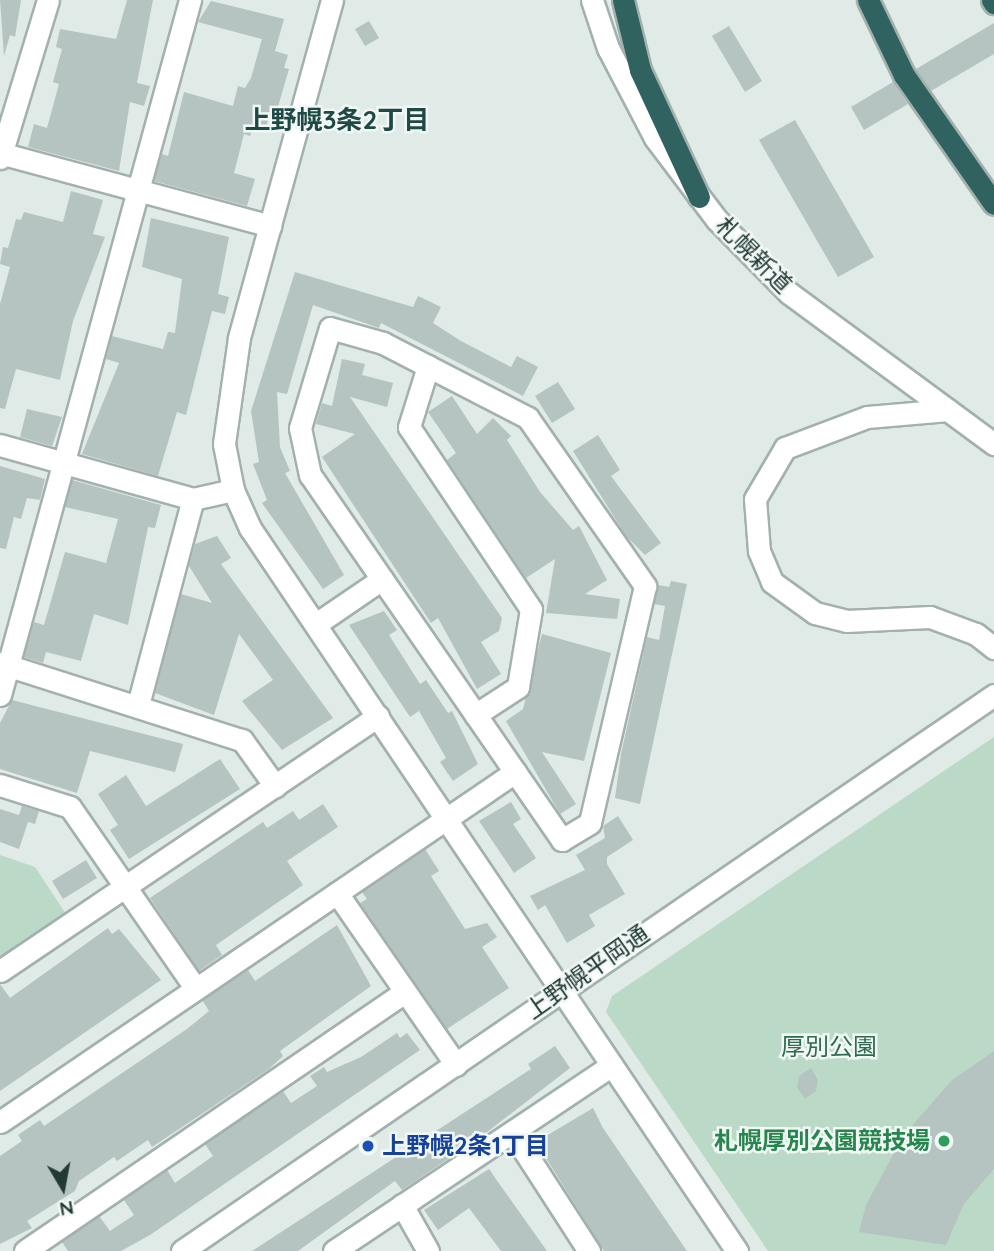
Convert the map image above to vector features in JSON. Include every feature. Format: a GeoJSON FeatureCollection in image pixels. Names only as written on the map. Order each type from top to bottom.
{"type":"FeatureCollection","features":[{"type":"Feature","properties":{"kind":"highway"},"geometry":{"type":"LineString","coordinates":[[623,0],[640,70],[699,197]]}},
{"type":"Feature","properties":{"kind":"highway"},"geometry":{"type":"LineString","coordinates":[[868,0],[904,75],[994,204]]}},
{"type":"Feature","properties":{"kind":"street"},"geometry":{"type":"LineString","coordinates":[[48,0],[0,155],[270,226]]}},
{"type":"Feature","properties":{"kind":"street"},"geometry":{"type":"LineString","coordinates":[[0,695],[4,664],[64,463],[190,0]]}},
{"type":"Feature","properties":{"kind":"street"},"geometry":{"type":"LineString","coordinates":[[332,0],[270,226],[229,394],[224,444],[233,490],[250,528],[448,818],[560,990],[737,1251]]}},
{"type":"Feature","properties":{"kind":"street","name":"札幌新道"},"geometry":{"type":"LineString","coordinates":[[592,0],[608,48],[654,138],[699,197],[789,293],[994,444]]}},
{"type":"Feature","properties":{"kind":"street"},"geometry":{"type":"LineString","coordinates":[[330,328],[383,343],[528,418],[645,586],[590,823],[562,840],[382,579],[310,475],[300,428],[330,328]]}},
{"type":"Feature","properties":{"kind":"street"},"geometry":{"type":"LineString","coordinates":[[428,366],[408,427],[531,610],[518,687],[475,715]]}},
{"type":"Feature","properties":{"kind":"street"},"geometry":{"type":"LineString","coordinates":[[948,410],[867,418],[785,448],[755,499],[760,551],[772,582],[815,613],[846,621],[930,617],[975,634],[994,648]]}},
{"type":"Feature","properties":{"kind":"street"},"geometry":{"type":"LineString","coordinates":[[0,445],[193,499],[233,490]]}},
{"type":"Feature","properties":{"kind":"street"},"geometry":{"type":"LineString","coordinates":[[138,705],[193,499]]}},
{"type":"Feature","properties":{"kind":"street"},"geometry":{"type":"LineString","coordinates":[[316,624],[382,579]]}},
{"type":"Feature","properties":{"kind":"street"},"geometry":{"type":"LineString","coordinates":[[4,664],[242,740],[275,786]]}},
{"type":"Feature","properties":{"kind":"street","name":"上野幌平岡通"},"geometry":{"type":"LineString","coordinates":[[182,1251],[994,695]]}},
{"type":"Feature","properties":{"kind":"street"},"geometry":{"type":"LineString","coordinates":[[0,971],[378,716]]}},
{"type":"Feature","properties":{"kind":"street"},"geometry":{"type":"LineString","coordinates":[[0,1122],[515,772]]}},
{"type":"Feature","properties":{"kind":"street"},"geometry":{"type":"LineString","coordinates":[[0,785],[70,807],[196,989]]}},
{"type":"Feature","properties":{"kind":"street"},"geometry":{"type":"LineString","coordinates":[[337,893],[456,1065]]}},
{"type":"Feature","properties":{"kind":"street"},"geometry":{"type":"LineString","coordinates":[[25,1251],[405,992]]}},
{"type":"Feature","properties":{"kind":"street"},"geometry":{"type":"LineString","coordinates":[[334,1251],[612,1065]]}},
{"type":"Feature","properties":{"kind":"street"},"geometry":{"type":"LineString","coordinates":[[512,1132],[589,1251]]}},
{"type":"Feature","properties":{"kind":"street"},"geometry":{"type":"LineString","coordinates":[[402,1205],[428,1251]]}},
{"type":"Feature","properties":{"kind":"green space","name":"厚別公園"},"geometry":{"type":"Polygon","coordinates":[[[994,737],[994,1251],[768,1251],[606,1012],[612,996],[994,737]]]}},
{"type":"Feature","properties":{"kind":"green space"},"geometry":{"type":"Polygon","coordinates":[[[0,855],[35,867],[72,923],[0,971],[0,855]]]}},
{"type":"Feature","properties":{"kind":"building"},"geometry":{"type":"Polygon","coordinates":[[[0,0],[21,0],[15,37],[10,35],[4,56],[0,0]]]}},
{"type":"Feature","properties":{"kind":"building"},"geometry":{"type":"Polygon","coordinates":[[[127,0],[153,0],[137,83],[150,86],[144,106],[130,102],[119,171],[28,147],[34,124],[47,128],[59,84],[53,82],[62,49],[56,47],[60,29],[116,39],[127,0]]]}},
{"type":"Feature","properties":{"kind":"building"},"geometry":{"type":"Polygon","coordinates":[[[211,1],[284,19],[275,51],[288,55],[284,68],[289,69],[277,110],[271,108],[265,131],[253,128],[250,136],[244,134],[234,173],[255,179],[247,206],[154,181],[162,154],[168,156],[184,92],[233,106],[238,86],[245,88],[251,78],[262,39],[198,22],[211,1]]]}},
{"type":"Feature","properties":{"kind":"building"},"geometry":{"type":"Polygon","coordinates":[[[369,21],[379,38],[365,46],[355,29],[369,21]]]}},
{"type":"Feature","properties":{"kind":"building"},"geometry":{"type":"Polygon","coordinates":[[[994,23],[994,54],[931,91],[916,69],[994,23]]]}},
{"type":"Feature","properties":{"kind":"building"},"geometry":{"type":"Polygon","coordinates":[[[729,26],[762,81],[745,92],[712,36],[729,26]]]}},
{"type":"Feature","properties":{"kind":"building"},"geometry":{"type":"Polygon","coordinates":[[[893,82],[908,104],[864,130],[851,107],[893,82]]]}},
{"type":"Feature","properties":{"kind":"building"},"geometry":{"type":"Polygon","coordinates":[[[795,120],[874,257],[838,277],[759,140],[795,120]]]}},
{"type":"Feature","properties":{"kind":"building"},"geometry":{"type":"Polygon","coordinates":[[[71,191],[103,200],[93,234],[105,237],[73,321],[60,380],[16,369],[5,409],[0,408],[0,304],[10,267],[0,264],[3,247],[8,248],[16,219],[21,220],[24,212],[63,222],[71,191]]]}},
{"type":"Feature","properties":{"kind":"building"},"geometry":{"type":"Polygon","coordinates":[[[151,218],[229,237],[218,294],[229,297],[225,314],[212,311],[186,415],[177,412],[158,476],[82,454],[119,363],[106,359],[112,336],[163,349],[168,332],[175,333],[182,279],[142,267],[151,218]]]}},
{"type":"Feature","properties":{"kind":"building"},"geometry":{"type":"Polygon","coordinates":[[[295,272],[413,307],[418,296],[441,307],[433,323],[461,341],[511,367],[517,356],[538,367],[523,396],[381,323],[379,328],[313,305],[287,394],[277,392],[280,447],[290,471],[285,473],[344,575],[323,589],[262,503],[267,500],[253,464],[259,462],[251,411],[295,272]]]}},
{"type":"Feature","properties":{"kind":"building"},"geometry":{"type":"Polygon","coordinates":[[[342,359],[365,364],[362,375],[393,383],[387,407],[350,397],[502,618],[499,631],[481,642],[501,674],[477,689],[438,618],[431,623],[322,457],[355,434],[316,424],[322,403],[332,406],[342,359]]]}},
{"type":"Feature","properties":{"kind":"building"},"geometry":{"type":"Polygon","coordinates":[[[558,382],[575,409],[552,423],[535,396],[558,382]]]}},
{"type":"Feature","properties":{"kind":"building"},"geometry":{"type":"Polygon","coordinates":[[[452,396],[477,434],[493,418],[511,436],[507,440],[540,492],[573,530],[579,526],[607,580],[585,594],[620,599],[617,619],[546,613],[555,559],[526,578],[447,460],[456,453],[428,412],[452,396]]]}},
{"type":"Feature","properties":{"kind":"building"},"geometry":{"type":"Polygon","coordinates":[[[27,409],[62,417],[52,446],[20,437],[27,409]]]}},
{"type":"Feature","properties":{"kind":"building"},"geometry":{"type":"Polygon","coordinates":[[[598,435],[620,470],[611,476],[661,543],[645,555],[626,536],[573,451],[598,435]]]}},
{"type":"Feature","properties":{"kind":"building"},"geometry":{"type":"Polygon","coordinates":[[[0,466],[45,479],[40,500],[27,498],[21,519],[14,517],[6,549],[0,548],[0,466]]]}},
{"type":"Feature","properties":{"kind":"building"},"geometry":{"type":"Polygon","coordinates":[[[72,480],[161,505],[155,528],[148,527],[128,625],[94,614],[81,661],[46,652],[43,663],[24,657],[34,622],[44,625],[65,552],[106,563],[118,519],[65,507],[72,480]]]}},
{"type":"Feature","properties":{"kind":"building"},"geometry":{"type":"Polygon","coordinates":[[[217,536],[231,558],[221,564],[333,718],[282,750],[242,701],[273,680],[239,634],[214,715],[155,693],[181,594],[212,603],[189,566],[195,544],[217,536]]]}},
{"type":"Feature","properties":{"kind":"building"},"geometry":{"type":"Polygon","coordinates":[[[671,581],[687,584],[640,804],[615,798],[621,754],[647,637],[659,640],[665,606],[654,604],[658,585],[669,587],[671,581]]]}},
{"type":"Feature","properties":{"kind":"building"},"geometry":{"type":"Polygon","coordinates":[[[384,611],[397,630],[389,635],[420,684],[426,680],[448,713],[452,711],[478,764],[453,781],[440,762],[446,758],[419,711],[410,717],[349,625],[384,611]]]}},
{"type":"Feature","properties":{"kind":"building"},"geometry":{"type":"Polygon","coordinates":[[[542,634],[611,653],[584,761],[542,752],[576,804],[560,814],[506,721],[523,709],[542,634]]]}},
{"type":"Feature","properties":{"kind":"building"},"geometry":{"type":"Polygon","coordinates":[[[12,700],[183,744],[175,772],[90,751],[77,793],[0,769],[0,723],[12,700]]]}},
{"type":"Feature","properties":{"kind":"building"},"geometry":{"type":"Polygon","coordinates":[[[220,759],[240,789],[129,859],[110,830],[118,825],[98,794],[126,775],[146,806],[220,759]]]}},
{"type":"Feature","properties":{"kind":"building"},"geometry":{"type":"Polygon","coordinates":[[[511,802],[521,819],[513,824],[536,858],[514,873],[479,821],[511,802]]]}},
{"type":"Feature","properties":{"kind":"building"},"geometry":{"type":"Polygon","coordinates":[[[323,804],[338,827],[287,861],[303,885],[216,945],[222,955],[199,971],[150,898],[263,822],[267,828],[293,811],[299,820],[323,804]]]}},
{"type":"Feature","properties":{"kind":"building"},"geometry":{"type":"Polygon","coordinates":[[[22,806],[39,811],[35,824],[28,822],[19,849],[0,842],[0,809],[19,815],[22,806]]]}},
{"type":"Feature","properties":{"kind":"building"},"geometry":{"type":"Polygon","coordinates":[[[618,816],[633,840],[607,857],[607,864],[625,894],[589,915],[595,926],[567,943],[545,905],[538,910],[530,896],[585,870],[576,855],[605,838],[603,826],[618,816]]]}},
{"type":"Feature","properties":{"kind":"building"},"geometry":{"type":"Polygon","coordinates":[[[425,849],[439,871],[431,876],[465,929],[487,923],[497,937],[482,947],[509,988],[447,1029],[360,903],[367,899],[362,892],[425,849]]]}},
{"type":"Feature","properties":{"kind":"building"},"geometry":{"type":"Polygon","coordinates":[[[86,860],[97,878],[63,899],[52,881],[86,860]]]}},
{"type":"Feature","properties":{"kind":"building"},"geometry":{"type":"Polygon","coordinates":[[[337,925],[371,986],[280,1051],[283,1056],[269,1069],[152,1147],[148,1140],[117,1161],[114,1157],[79,1181],[75,1191],[27,1221],[32,1228],[0,1244],[0,1156],[22,1141],[18,1135],[40,1120],[44,1126],[187,1029],[209,1011],[202,1000],[248,970],[255,981],[337,925]]]}},
{"type":"Feature","properties":{"kind":"building"},"geometry":{"type":"Polygon","coordinates":[[[108,928],[112,934],[119,929],[161,980],[0,1091],[0,984],[10,998],[108,928]]]}},
{"type":"Feature","properties":{"kind":"building"},"geometry":{"type":"Polygon","coordinates":[[[397,1033],[400,1038],[407,1033],[420,1050],[150,1235],[121,1251],[68,1251],[62,1242],[99,1216],[110,1231],[134,1215],[124,1200],[167,1170],[175,1183],[213,1156],[205,1144],[283,1091],[291,1103],[317,1086],[310,1076],[324,1067],[327,1072],[361,1057],[397,1033]]]}},
{"type":"Feature","properties":{"kind":"building"},"geometry":{"type":"Polygon","coordinates":[[[555,1046],[570,1068],[482,1136],[402,1190],[395,1181],[298,1251],[252,1251],[531,1069],[528,1064],[555,1046]]]}},
{"type":"Feature","properties":{"kind":"building","name":"札幌厚別公園競技場"},"geometry":{"type":"Polygon","coordinates":[[[994,1051],[994,1169],[964,1204],[946,1245],[859,1232],[866,1205],[903,1136],[952,1080],[994,1051]]]}},
{"type":"Feature","properties":{"kind":"building"},"geometry":{"type":"Polygon","coordinates":[[[811,1068],[818,1080],[816,1091],[805,1099],[797,1087],[799,1076],[811,1068]]]}},
{"type":"Feature","properties":{"kind":"building"},"geometry":{"type":"Polygon","coordinates":[[[593,1108],[603,1128],[687,1251],[604,1251],[536,1142],[593,1108]]]}},
{"type":"Feature","properties":{"kind":"building"},"geometry":{"type":"Polygon","coordinates":[[[489,1169],[547,1251],[501,1251],[469,1208],[438,1230],[424,1210],[489,1169]]]}},
{"type":"Feature","properties":{"kind":"place","name":"札幌厚別公園競技場"},"geometry":{"type":"Point","coordinates":[944,1141]}},
{"type":"Feature","properties":{"kind":"place","name":"上野幌2条1丁目"},"geometry":{"type":"Point","coordinates":[368,1146]}},
{"type":"Feature","properties":{"kind":"district","name":"上野幌3条2丁目"},"geometry":{"type":"Point","coordinates":[337,120]}}]}
